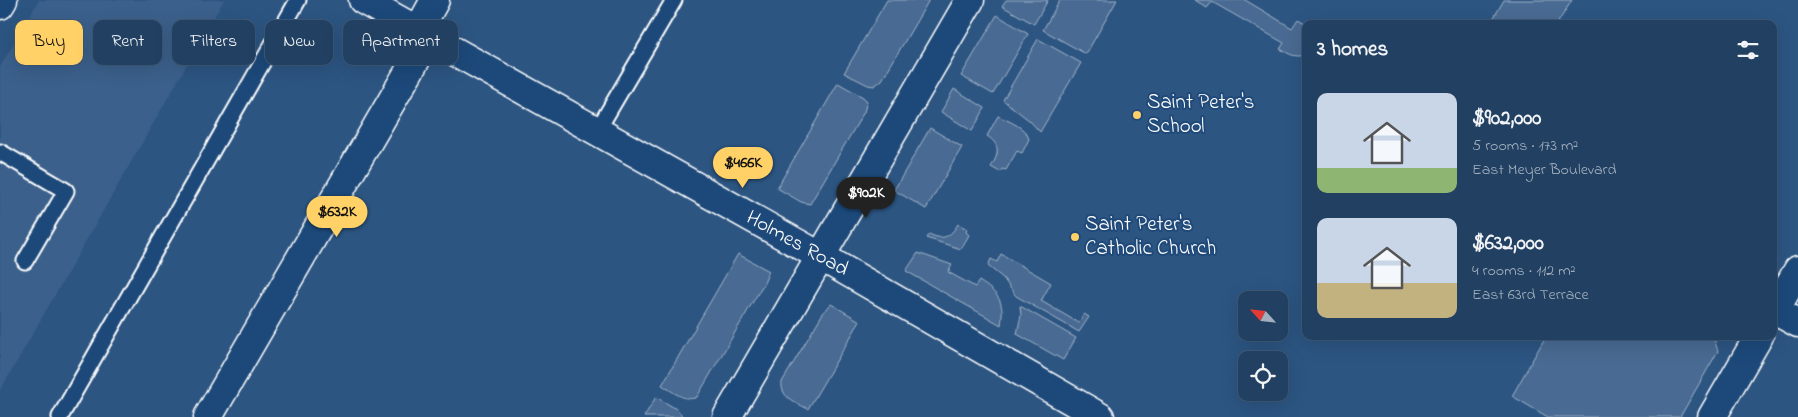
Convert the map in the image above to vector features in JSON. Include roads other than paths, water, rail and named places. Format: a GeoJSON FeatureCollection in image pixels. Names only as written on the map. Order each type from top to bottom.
{"type":"FeatureCollection","features":[{"type":"Feature","properties":{"kind":"main road"},"geometry":{"type":"LineString","coordinates":[[0,5],[3,0]]}},
{"type":"Feature","properties":{"kind":"main road","name":"Holmes Road"},"geometry":{"type":"LineString","coordinates":[[363,0],[398,20]]}},
{"type":"Feature","properties":{"kind":"main road"},"geometry":{"type":"LineString","coordinates":[[428,20],[435,0]]}},
{"type":"Feature","properties":{"kind":"main road"},"geometry":{"type":"LineString","coordinates":[[727,417],[970,0]]}},
{"type":"Feature","properties":{"kind":"main road","name":"Holmes Road"},"geometry":{"type":"LineString","coordinates":[[458,54],[820,256],[1100,417]]}},
{"type":"Feature","properties":{"kind":"main road"},"geometry":{"type":"LineString","coordinates":[[208,417],[406,65]]}},
{"type":"Feature","properties":{"kind":"main road"},"geometry":{"type":"LineString","coordinates":[[1777,306],[1798,270]]}},
{"type":"Feature","properties":{"kind":"main road"},"geometry":{"type":"LineString","coordinates":[[1777,312],[1798,323]]}},
{"type":"Feature","properties":{"kind":"main road"},"geometry":{"type":"LineString","coordinates":[[1712,417],[1757,340]]}},
{"type":"Feature","properties":{"kind":"lane"},"geometry":{"type":"LineString","coordinates":[[60,417],[298,0]]}},
{"type":"Feature","properties":{"kind":"lane"},"geometry":{"type":"LineString","coordinates":[[597,131],[674,0]]}},
{"type":"Feature","properties":{"kind":"lane"},"geometry":{"type":"LineString","coordinates":[[0,152],[66,191],[25,260]]}},
{"type":"Feature","properties":{"kind":"place","name":"Saint Peter's School"},"geometry":{"type":"Point","coordinates":[1137,115]}},
{"type":"Feature","properties":{"kind":"place","name":"Saint Peter's Catholic Church"},"geometry":{"type":"Point","coordinates":[1075,237]}}]}
